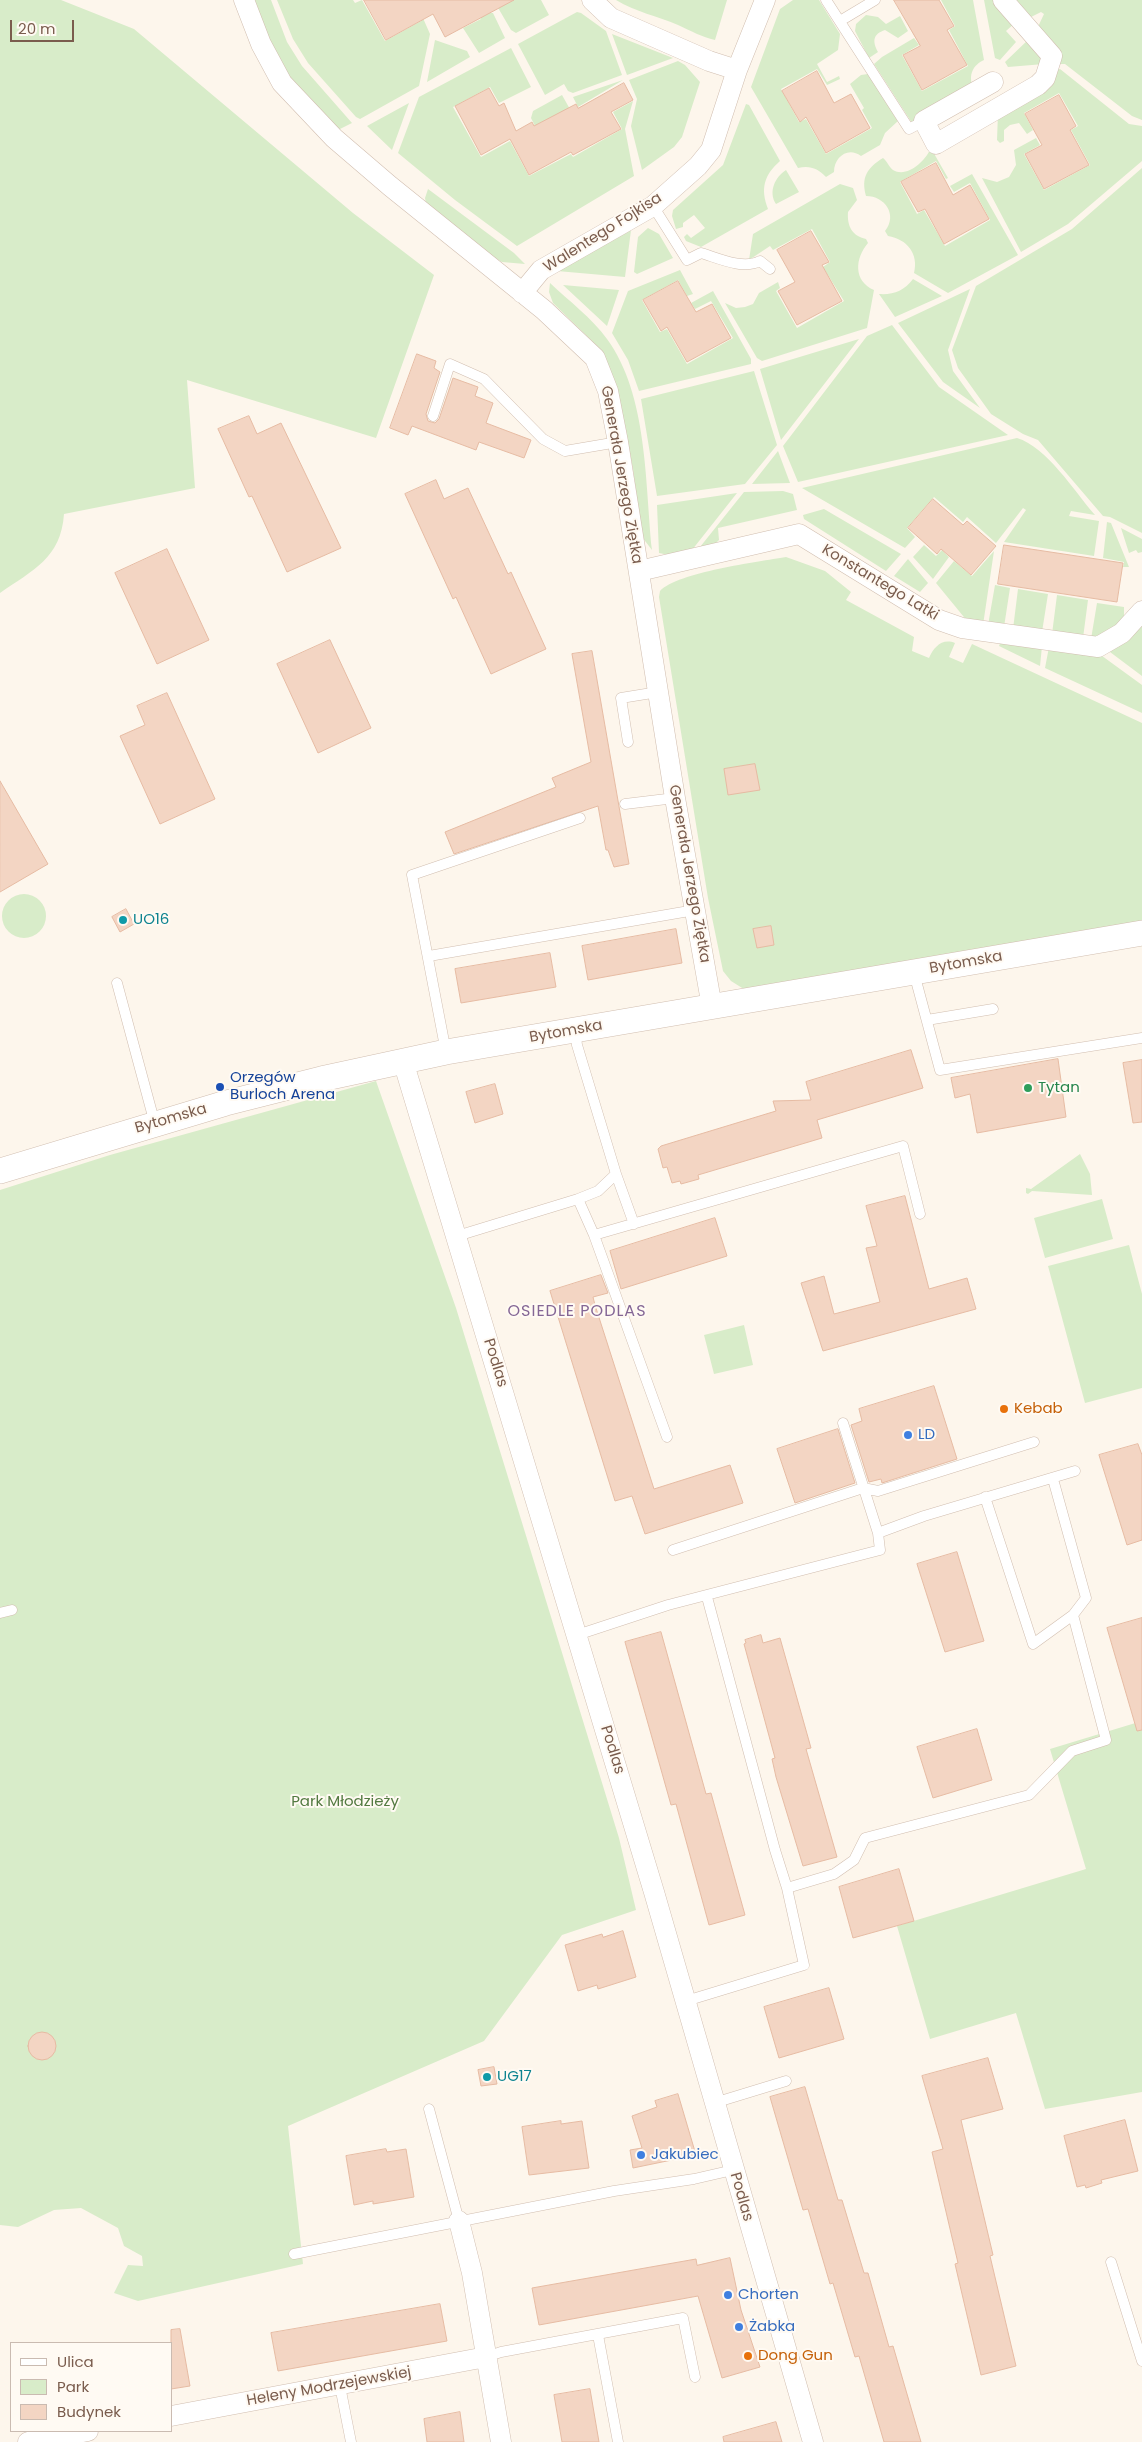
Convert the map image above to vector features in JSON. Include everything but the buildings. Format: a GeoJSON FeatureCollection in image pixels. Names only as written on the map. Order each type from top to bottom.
{"type":"FeatureCollection","features":[{"type":"Feature","properties":{"kind":"street","name":"Generała Jerzego Ziętka"},"geometry":{"type":"LineString","coordinates":[[244,0],[261,44],[282,83],[334,138],[570,333],[595,358],[608,391],[618,442],[675,798],[712,1007]]}},
{"type":"Feature","properties":{"kind":"street"},"geometry":{"type":"LineString","coordinates":[[592,0],[611,18],[709,61],[737,70]]}},
{"type":"Feature","properties":{"kind":"street","name":"Walentego Fojkisa"},"geometry":{"type":"LineString","coordinates":[[522,293],[541,270],[653,206],[698,166],[711,150],[737,70],[765,0]]}},
{"type":"Feature","properties":{"kind":"street"},"geometry":{"type":"LineString","coordinates":[[993,82],[924,121],[936,144],[1038,86],[1045,78],[1052,56],[1002,0]]}},
{"type":"Feature","properties":{"kind":"street","name":"Konstantego Latki"},"geometry":{"type":"LineString","coordinates":[[639,571],[799,534],[939,620],[962,628],[1098,647],[1122,633],[1142,611]]}},
{"type":"Feature","properties":{"kind":"street","name":"Bytomska"},"geometry":{"type":"LineString","coordinates":[[0,1171],[155,1124],[321,1079],[446,1052],[1142,933]]}},
{"type":"Feature","properties":{"kind":"street","name":"Podlas"},"geometry":{"type":"LineString","coordinates":[[403,1062],[426,1143],[457,1236],[578,1635],[813,2442]]}},
{"type":"Feature","properties":{"kind":"street"},"geometry":{"type":"LineString","coordinates":[[459,2221],[472,2273],[502,2442]]}},
{"type":"Feature","properties":{"kind":"street","name":"Heleny Modrzejewskiej"},"geometry":{"type":"LineString","coordinates":[[172,2416],[486,2358]]}},
{"type":"Feature","properties":{"kind":"street"},"geometry":{"type":"LineString","coordinates":[[28,2442],[82,2432]]}},
{"type":"Feature","properties":{"kind":"lane"},"geometry":{"type":"LineString","coordinates":[[826,0],[909,129],[924,121]]}},
{"type":"Feature","properties":{"kind":"lane"},"geometry":{"type":"LineString","coordinates":[[840,21],[875,0]]}},
{"type":"Feature","properties":{"kind":"lane"},"geometry":{"type":"LineString","coordinates":[[653,206],[687,260],[701,253],[745,265],[753,265],[760,261],[770,269]]}},
{"type":"Feature","properties":{"kind":"lane"},"geometry":{"type":"LineString","coordinates":[[433,416],[450,364],[484,379],[543,439],[565,451],[618,442]]}},
{"type":"Feature","properties":{"kind":"lane"},"geometry":{"type":"LineString","coordinates":[[628,742],[621,698],[658,692]]}},
{"type":"Feature","properties":{"kind":"lane"},"geometry":{"type":"LineString","coordinates":[[625,804],[675,798]]}},
{"type":"Feature","properties":{"kind":"lane"},"geometry":{"type":"LineString","coordinates":[[446,1052],[412,875],[580,818]]}},
{"type":"Feature","properties":{"kind":"lane"},"geometry":{"type":"LineString","coordinates":[[429,956],[695,910]]}},
{"type":"Feature","properties":{"kind":"lane"},"geometry":{"type":"LineString","coordinates":[[914,972],[940,1070],[1142,1038]]}},
{"type":"Feature","properties":{"kind":"lane"},"geometry":{"type":"LineString","coordinates":[[116,983],[155,1124]]}},
{"type":"Feature","properties":{"kind":"lane"},"geometry":{"type":"LineString","coordinates":[[927,1020],[993,1009]]}},
{"type":"Feature","properties":{"kind":"lane"},"geometry":{"type":"LineString","coordinates":[[575,1030],[577,1045],[616,1174],[634,1224]]}},
{"type":"Feature","properties":{"kind":"lane"},"geometry":{"type":"LineString","coordinates":[[594,1235],[903,1146],[920,1214]]}},
{"type":"Feature","properties":{"kind":"lane"},"geometry":{"type":"LineString","coordinates":[[457,1236],[578,1199],[598,1191],[616,1174]]}},
{"type":"Feature","properties":{"kind":"lane"},"geometry":{"type":"LineString","coordinates":[[578,1199],[594,1235],[667,1437]]}},
{"type":"Feature","properties":{"kind":"lane"},"geometry":{"type":"LineString","coordinates":[[578,1635],[668,1605],[707,1597],[880,1550],[878,1533],[843,1423]]}},
{"type":"Feature","properties":{"kind":"lane"},"geometry":{"type":"LineString","coordinates":[[673,1550],[863,1488],[878,1491],[1034,1442]]}},
{"type":"Feature","properties":{"kind":"lane"},"geometry":{"type":"LineString","coordinates":[[878,1533],[985,1497],[1053,1479],[1075,1471]]}},
{"type":"Feature","properties":{"kind":"lane"},"geometry":{"type":"LineString","coordinates":[[985,1497],[1033,1644],[1073,1615],[1086,1598],[1053,1479]]}},
{"type":"Feature","properties":{"kind":"lane"},"geometry":{"type":"LineString","coordinates":[[686,2001],[804,1965],[788,1888],[775,1850],[707,1597]]}},
{"type":"Feature","properties":{"kind":"lane"},"geometry":{"type":"LineString","coordinates":[[0,1613],[12,1610]]}},
{"type":"Feature","properties":{"kind":"lane"},"geometry":{"type":"LineString","coordinates":[[788,1888],[834,1874],[854,1860],[865,1838],[1029,1794],[1072,1751],[1106,1740],[1073,1615]]}},
{"type":"Feature","properties":{"kind":"lane"},"geometry":{"type":"LineString","coordinates":[[714,2103],[786,2081]]}},
{"type":"Feature","properties":{"kind":"lane"},"geometry":{"type":"LineString","coordinates":[[429,2109],[459,2221]]}},
{"type":"Feature","properties":{"kind":"lane"},"geometry":{"type":"LineString","coordinates":[[294,2254],[614,2190],[694,2179],[733,2170]]}},
{"type":"Feature","properties":{"kind":"lane"},"geometry":{"type":"LineString","coordinates":[[1111,2262],[1142,2360]]}},
{"type":"Feature","properties":{"kind":"lane","name":"Heleny Modrzejewskiej"},"geometry":{"type":"LineString","coordinates":[[486,2358],[501,2352],[683,2318],[696,2377]]}},
{"type":"Feature","properties":{"kind":"lane"},"geometry":{"type":"LineString","coordinates":[[598,2334],[618,2442]]}},
{"type":"Feature","properties":{"kind":"lane"},"geometry":{"type":"LineString","coordinates":[[340,2386],[351,2442]]}},
{"type":"Feature","properties":{"kind":"green space"},"geometry":{"type":"Polygon","coordinates":[[[0,0],[61,0],[134,29],[353,213],[434,275],[376,438],[187,380],[195,488],[64,514],[62,529],[51,552],[34,569],[0,593],[0,0]]]}},
{"type":"Feature","properties":{"kind":"green space"},"geometry":{"type":"Polygon","coordinates":[[[253,0],[271,0],[287,42],[302,66],[352,123],[336,131],[291,79],[272,48],[253,0]]]}},
{"type":"Feature","properties":{"kind":"green space"},"geometry":{"type":"Polygon","coordinates":[[[277,0],[353,0],[355,3],[362,0],[385,41],[421,21],[411,3],[415,0],[430,34],[419,86],[360,119],[356,117],[308,63],[293,39],[277,0]]]}},
{"type":"Feature","properties":{"kind":"green space"},"geometry":{"type":"Polygon","coordinates":[[[507,0],[541,0],[549,15],[516,33],[511,30],[497,6],[507,0]]]}},
{"type":"Feature","properties":{"kind":"green space"},"geometry":{"type":"Polygon","coordinates":[[[616,0],[727,0],[715,40],[631,8],[616,0]]]}},
{"type":"Feature","properties":{"kind":"green space"},"geometry":{"type":"Polygon","coordinates":[[[793,0],[819,0],[840,34],[838,50],[817,64],[827,82],[839,76],[840,79],[827,85],[817,69],[781,89],[799,122],[806,119],[826,154],[872,128],[862,110],[864,108],[850,84],[861,75],[868,74],[898,121],[885,133],[880,145],[861,156],[851,152],[843,155],[836,162],[834,172],[826,177],[820,171],[813,168],[798,168],[751,87],[780,9],[793,0]]]}},
{"type":"Feature","properties":{"kind":"green space"},"geometry":{"type":"Polygon","coordinates":[[[941,0],[973,0],[984,60],[972,71],[973,87],[912,123],[874,64],[882,57],[914,38],[919,45],[902,55],[922,91],[968,66],[949,30],[955,26],[941,0]]]}},
{"type":"Feature","properties":{"kind":"green space"},"geometry":{"type":"Polygon","coordinates":[[[984,0],[996,0],[1016,22],[1006,31],[1016,42],[1000,60],[995,58],[984,0]]]}},
{"type":"Feature","properties":{"kind":"green space"},"geometry":{"type":"Polygon","coordinates":[[[1010,0],[1142,0],[1142,120],[1132,116],[1065,64],[1054,64],[1036,31],[1044,14],[1041,12],[1031,17],[1010,0]]]}},
{"type":"Feature","properties":{"kind":"green space"},"geometry":{"type":"Polygon","coordinates":[[[489,9],[493,13],[505,38],[479,53],[463,28],[481,19],[479,15],[489,9]]]}},
{"type":"Feature","properties":{"kind":"green space"},"geometry":{"type":"Polygon","coordinates":[[[577,12],[606,31],[622,75],[573,93],[568,91],[564,84],[545,95],[518,44],[577,12]]]}},
{"type":"Feature","properties":{"kind":"green space"},"geometry":{"type":"Polygon","coordinates":[[[866,15],[878,17],[886,24],[900,16],[908,31],[898,38],[885,30],[878,34],[874,41],[878,52],[869,58],[855,31],[856,24],[866,15]]]}},
{"type":"Feature","properties":{"kind":"green space"},"geometry":{"type":"Polygon","coordinates":[[[612,34],[673,58],[627,75],[612,34]]]}},
{"type":"Feature","properties":{"kind":"green space"},"geometry":{"type":"Polygon","coordinates":[[[1030,38],[1045,55],[1044,64],[1008,67],[1005,62],[1030,38]]]}},
{"type":"Feature","properties":{"kind":"green space"},"geometry":{"type":"Polygon","coordinates":[[[435,40],[467,51],[470,57],[427,82],[435,40]]]}},
{"type":"Feature","properties":{"kind":"green space"},"geometry":{"type":"Polygon","coordinates":[[[511,48],[531,87],[499,103],[490,87],[453,107],[481,157],[510,141],[529,176],[571,154],[573,157],[622,129],[613,112],[633,101],[625,129],[634,176],[517,246],[455,200],[398,153],[419,97],[511,48]]]}},
{"type":"Feature","properties":{"kind":"green space"},"geometry":{"type":"Polygon","coordinates":[[[678,61],[685,65],[700,82],[682,137],[674,147],[642,170],[631,126],[637,99],[629,80],[678,61]]]}},
{"type":"Feature","properties":{"kind":"green space"},"geometry":{"type":"Polygon","coordinates":[[[1060,69],[1129,124],[1142,126],[1142,161],[1068,224],[1021,252],[982,178],[997,182],[1009,177],[1016,165],[1014,150],[1036,138],[1040,145],[1024,154],[1044,190],[1090,165],[1071,130],[1078,126],[1059,93],[1024,113],[1033,130],[1027,134],[1019,123],[1010,125],[1004,130],[1004,141],[1000,143],[997,140],[998,113],[1052,71],[1060,69]]]}},
{"type":"Feature","properties":{"kind":"green space"},"geometry":{"type":"Polygon","coordinates":[[[623,80],[578,107],[573,97],[623,80]]]}},
{"type":"Feature","properties":{"kind":"green space"},"geometry":{"type":"Polygon","coordinates":[[[562,95],[571,111],[552,117],[535,126],[531,118],[533,111],[562,95]]]}},
{"type":"Feature","properties":{"kind":"green space"},"geometry":{"type":"Polygon","coordinates":[[[409,103],[392,150],[367,126],[409,103]]]}},
{"type":"Feature","properties":{"kind":"green space"},"geometry":{"type":"Polygon","coordinates":[[[746,104],[749,105],[780,161],[770,172],[765,183],[764,195],[768,209],[701,247],[686,241],[684,237],[687,234],[691,238],[705,228],[694,215],[683,223],[683,227],[676,229],[672,216],[673,210],[723,165],[746,104]]]}},
{"type":"Feature","properties":{"kind":"green space"},"geometry":{"type":"Polygon","coordinates":[[[932,150],[948,178],[946,179],[936,161],[900,182],[917,214],[924,210],[945,246],[990,220],[970,183],[954,192],[950,186],[972,174],[1018,255],[948,293],[914,273],[915,260],[910,248],[901,240],[888,236],[885,231],[890,219],[888,208],[879,199],[866,196],[864,183],[869,169],[883,158],[893,170],[904,172],[915,168],[932,150]]]}},
{"type":"Feature","properties":{"kind":"green space"},"geometry":{"type":"Polygon","coordinates":[[[1142,168],[1142,533],[1110,517],[1103,516],[1038,440],[1023,434],[991,414],[958,368],[952,350],[976,286],[1072,229],[1142,168]]]}},
{"type":"Feature","properties":{"kind":"green space"},"geometry":{"type":"Polygon","coordinates":[[[786,170],[799,192],[776,204],[773,195],[774,185],[786,170]]]}},
{"type":"Feature","properties":{"kind":"green space"},"geometry":{"type":"Polygon","coordinates":[[[840,184],[853,188],[857,200],[848,212],[848,222],[851,230],[861,238],[866,239],[868,243],[860,255],[858,269],[862,281],[874,290],[867,328],[762,361],[757,358],[725,303],[736,308],[753,304],[759,293],[778,282],[780,288],[776,291],[797,328],[844,301],[823,267],[830,262],[812,229],[773,250],[770,246],[749,260],[753,234],[840,184]]]}},
{"type":"Feature","properties":{"kind":"green space"},"geometry":{"type":"Polygon","coordinates":[[[428,189],[514,253],[525,264],[502,262],[490,255],[426,204],[425,198],[428,189]]]}},
{"type":"Feature","properties":{"kind":"green space"},"geometry":{"type":"Polygon","coordinates":[[[648,228],[659,234],[673,258],[637,274],[634,272],[638,237],[648,228]]]}},
{"type":"Feature","properties":{"kind":"green space"},"geometry":{"type":"Polygon","coordinates":[[[631,230],[625,277],[557,271],[631,230]]]}},
{"type":"Feature","properties":{"kind":"green space"},"geometry":{"type":"Polygon","coordinates":[[[680,270],[693,294],[687,296],[678,280],[642,300],[660,332],[667,329],[687,364],[733,338],[711,301],[695,309],[691,303],[713,291],[751,359],[751,364],[639,391],[628,360],[612,333],[628,291],[680,270]]]}},
{"type":"Feature","properties":{"kind":"green space"},"geometry":{"type":"Polygon","coordinates":[[[913,279],[942,296],[895,317],[879,294],[889,294],[898,291],[906,287],[913,279]]]}},
{"type":"Feature","properties":{"kind":"green space"},"geometry":{"type":"Polygon","coordinates":[[[550,283],[601,331],[620,361],[630,386],[642,440],[652,550],[642,537],[633,469],[617,387],[592,341],[553,303],[549,292],[550,283]]]}},
{"type":"Feature","properties":{"kind":"green space"},"geometry":{"type":"Polygon","coordinates":[[[563,285],[619,290],[607,326],[563,285]]]}},
{"type":"Feature","properties":{"kind":"green space"},"geometry":{"type":"Polygon","coordinates":[[[970,289],[948,350],[953,371],[980,408],[943,382],[898,323],[970,289]]]}},
{"type":"Feature","properties":{"kind":"green space"},"geometry":{"type":"Polygon","coordinates":[[[892,325],[939,387],[1008,435],[798,482],[783,446],[867,336],[892,325]]]}},
{"type":"Feature","properties":{"kind":"green space"},"geometry":{"type":"Polygon","coordinates":[[[859,339],[781,440],[760,369],[859,339]]]}},
{"type":"Feature","properties":{"kind":"green space"},"geometry":{"type":"Polygon","coordinates":[[[754,371],[777,445],[745,484],[657,496],[641,399],[754,371]]]}},
{"type":"Feature","properties":{"kind":"green space"},"geometry":{"type":"Polygon","coordinates":[[[1017,438],[1039,450],[1069,482],[1095,515],[1071,511],[1069,516],[1099,521],[1094,556],[1004,542],[1026,510],[1023,508],[996,543],[967,517],[963,522],[934,497],[907,528],[915,537],[905,548],[802,488],[1017,438]]]}},
{"type":"Feature","properties":{"kind":"green space"},"geometry":{"type":"Polygon","coordinates":[[[778,451],[790,483],[752,484],[778,451]]]}},
{"type":"Feature","properties":{"kind":"green space"},"geometry":{"type":"Polygon","coordinates":[[[783,491],[793,494],[797,510],[718,528],[719,540],[715,544],[700,547],[744,492],[783,491]]]}},
{"type":"Feature","properties":{"kind":"green space"},"geometry":{"type":"Polygon","coordinates":[[[737,493],[692,550],[669,555],[659,553],[657,505],[737,493]]]}},
{"type":"Feature","properties":{"kind":"green space"},"geometry":{"type":"Polygon","coordinates":[[[824,509],[901,554],[886,571],[804,519],[803,515],[824,509]]]}},
{"type":"Feature","properties":{"kind":"green space"},"geometry":{"type":"Polygon","coordinates":[[[1107,522],[1111,523],[1129,567],[1123,567],[1124,562],[1103,558],[1107,522]]]}},
{"type":"Feature","properties":{"kind":"green space"},"geometry":{"type":"Polygon","coordinates":[[[1121,528],[1142,539],[1142,552],[1138,553],[1136,550],[1129,553],[1121,528]]]}},
{"type":"Feature","properties":{"kind":"green space"},"geometry":{"type":"Polygon","coordinates":[[[924,545],[936,556],[942,550],[949,557],[933,579],[913,557],[924,545]]]}},
{"type":"Feature","properties":{"kind":"green space"},"geometry":{"type":"Polygon","coordinates":[[[994,551],[983,625],[968,622],[936,583],[954,561],[972,576],[994,551]]]}},
{"type":"Feature","properties":{"kind":"green space"},"geometry":{"type":"Polygon","coordinates":[[[786,557],[825,571],[851,592],[846,600],[914,637],[912,651],[929,658],[939,644],[946,642],[955,643],[949,657],[963,663],[972,644],[1142,723],[1142,922],[747,991],[731,981],[723,971],[708,898],[659,597],[660,591],[669,584],[683,578],[719,569],[786,557]]]}},
{"type":"Feature","properties":{"kind":"green space"},"geometry":{"type":"Polygon","coordinates":[[[908,559],[928,583],[920,592],[894,576],[908,559]]]}},
{"type":"Feature","properties":{"kind":"green space"},"geometry":{"type":"Polygon","coordinates":[[[995,585],[1010,588],[1004,627],[988,625],[995,585]]]}},
{"type":"Feature","properties":{"kind":"green space"},"geometry":{"type":"Polygon","coordinates":[[[1018,589],[1048,594],[1042,632],[1013,629],[1018,589]]]}},
{"type":"Feature","properties":{"kind":"green space"},"geometry":{"type":"Polygon","coordinates":[[[1057,595],[1088,600],[1083,638],[1052,634],[1057,595]]]}},
{"type":"Feature","properties":{"kind":"green space"},"geometry":{"type":"Polygon","coordinates":[[[1097,603],[1124,607],[1124,619],[1111,633],[1091,639],[1097,603]]]}},
{"type":"Feature","properties":{"kind":"green space"},"geometry":{"type":"Polygon","coordinates":[[[1142,620],[1142,676],[1110,652],[1109,649],[1142,620]]]}},
{"type":"Feature","properties":{"kind":"green space"},"geometry":{"type":"Polygon","coordinates":[[[1001,641],[1042,646],[1040,666],[999,646],[1001,641]]]}},
{"type":"Feature","properties":{"kind":"green space"},"geometry":{"type":"Polygon","coordinates":[[[1049,647],[1098,653],[1142,685],[1142,713],[1045,668],[1049,647]]]}},
{"type":"Feature","properties":{"kind":"green space"},"geometry":{"type":"Polygon","coordinates":[[[20,894],[28,894],[40,900],[46,916],[40,932],[28,938],[20,938],[8,932],[2,920],[2,912],[8,900],[20,894]]]}},
{"type":"Feature","properties":{"kind":"green space","name":"Park Młodzieży"},"geometry":{"type":"Polygon","coordinates":[[[376,1081],[456,1308],[619,1838],[636,1910],[562,1935],[484,2041],[288,2126],[303,2264],[138,2301],[114,2293],[128,2265],[143,2266],[142,2256],[124,2246],[118,2228],[81,2208],[54,2210],[18,2227],[0,2225],[0,1190],[110,1155],[376,1081]]]}},
{"type":"Feature","properties":{"kind":"green space"},"geometry":{"type":"Polygon","coordinates":[[[1080,1154],[1090,1174],[1092,1195],[1032,1191],[1028,1194],[1026,1193],[1026,1188],[1031,1189],[1080,1154]]]}},
{"type":"Feature","properties":{"kind":"green space"},"geometry":{"type":"Polygon","coordinates":[[[1102,1199],[1113,1239],[1045,1258],[1034,1218],[1102,1199]]]}},
{"type":"Feature","properties":{"kind":"green space"},"geometry":{"type":"Polygon","coordinates":[[[1129,1245],[1142,1294],[1142,1388],[1085,1403],[1048,1266],[1129,1245]]]}},
{"type":"Feature","properties":{"kind":"green space"},"geometry":{"type":"Polygon","coordinates":[[[744,1325],[753,1365],[714,1374],[704,1335],[744,1325]]]}},
{"type":"Feature","properties":{"kind":"green space"},"geometry":{"type":"Polygon","coordinates":[[[1142,1721],[1142,2092],[1045,2109],[1016,2013],[930,2039],[897,1926],[1086,1869],[1050,1749],[1142,1721]]]}},
{"type":"Feature","properties":{"kind":"place","name":"UO16"},"geometry":{"type":"Point","coordinates":[123,920]}},
{"type":"Feature","properties":{"kind":"place","name":"Orzegów Burloch Arena"},"geometry":{"type":"Point","coordinates":[220,1087]}},
{"type":"Feature","properties":{"kind":"place","name":"Tytan"},"geometry":{"type":"Point","coordinates":[1028,1088]}},
{"type":"Feature","properties":{"kind":"place","name":"Kebab"},"geometry":{"type":"Point","coordinates":[1004,1409]}},
{"type":"Feature","properties":{"kind":"place","name":"LD"},"geometry":{"type":"Point","coordinates":[908,1435]}},
{"type":"Feature","properties":{"kind":"place","name":"UG17"},"geometry":{"type":"Point","coordinates":[487,2077]}},
{"type":"Feature","properties":{"kind":"place","name":"Jakubiec"},"geometry":{"type":"Point","coordinates":[641,2155]}},
{"type":"Feature","properties":{"kind":"place","name":"Chorten"},"geometry":{"type":"Point","coordinates":[728,2295]}},
{"type":"Feature","properties":{"kind":"place","name":"Żabka"},"geometry":{"type":"Point","coordinates":[739,2327]}},
{"type":"Feature","properties":{"kind":"place","name":"Dong Gun"},"geometry":{"type":"Point","coordinates":[748,2356]}},
{"type":"Feature","properties":{"kind":"district","name":"OSIEDLE PODLAS"},"geometry":{"type":"Point","coordinates":[577,1312]}}]}
